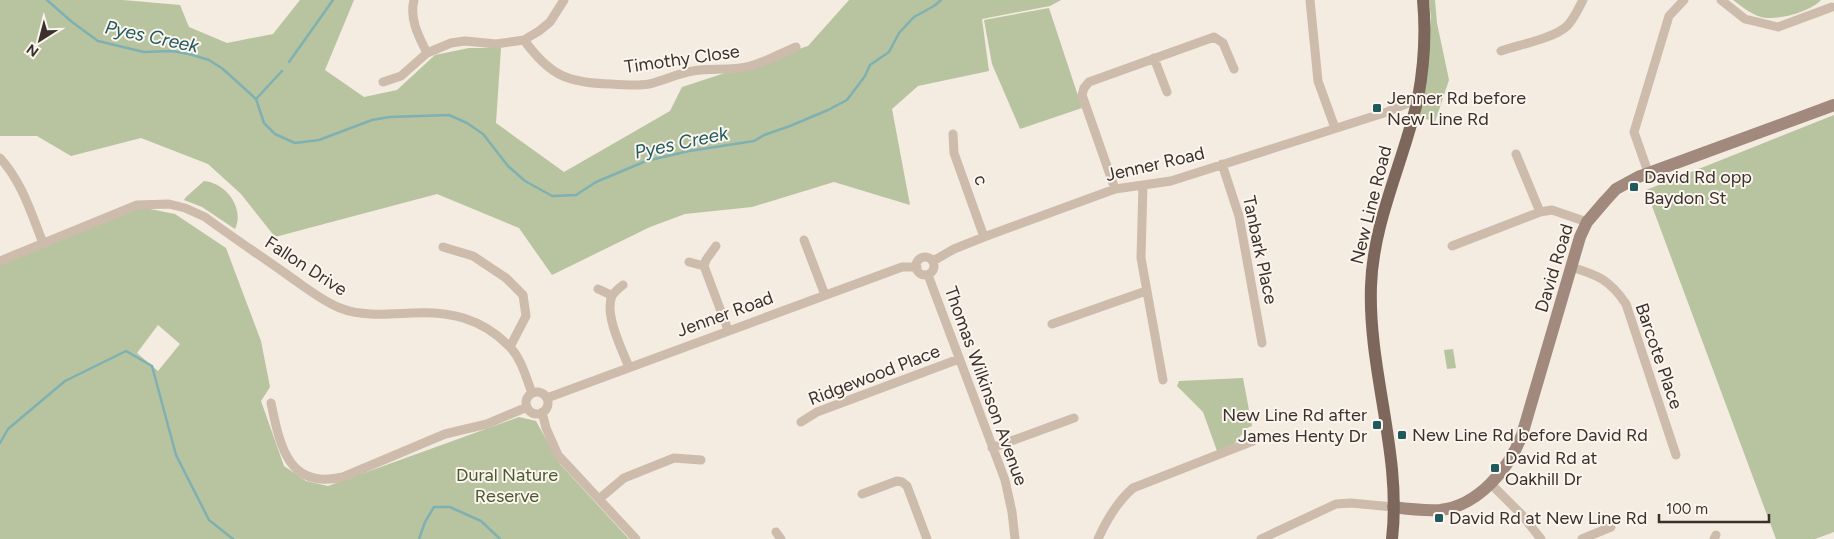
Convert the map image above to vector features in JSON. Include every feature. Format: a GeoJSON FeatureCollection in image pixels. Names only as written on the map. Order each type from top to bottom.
{"type":"FeatureCollection","features":[{"type":"Feature","properties":{"kind":"main road","name":"New Line Road"},"geometry":{"type":"LineString","coordinates":[[1392,539],[1393,507],[1386,429],[1373,339],[1371,286],[1375,251],[1382,218],[1418,99],[1424,47],[1423,0]]}},
{"type":"Feature","properties":{"kind":"street"},"geometry":{"type":"LineString","coordinates":[[414,0],[413,20],[417,34],[427,53]]}},
{"type":"Feature","properties":{"kind":"street"},"geometry":{"type":"LineString","coordinates":[[382,82],[401,76],[427,53],[450,43],[465,41],[496,44],[524,40],[550,22],[564,0]]}},
{"type":"Feature","properties":{"kind":"street"},"geometry":{"type":"LineString","coordinates":[[1310,0],[1318,81],[1335,128]]}},
{"type":"Feature","properties":{"kind":"street"},"geometry":{"type":"LineString","coordinates":[[1501,51],[1552,35],[1565,28],[1572,21],[1583,0]]}},
{"type":"Feature","properties":{"kind":"street"},"geometry":{"type":"LineString","coordinates":[[1648,172],[1634,132],[1669,16],[1684,0]]}},
{"type":"Feature","properties":{"kind":"street"},"geometry":{"type":"LineString","coordinates":[[1721,0],[1745,19],[1778,27],[1832,7]]}},
{"type":"Feature","properties":{"kind":"street"},"geometry":{"type":"LineString","coordinates":[[1115,189],[1082,95],[1084,88],[1089,82],[1214,37],[1222,43],[1234,69]]}},
{"type":"Feature","properties":{"kind":"street","name":"Timothy Close"},"geometry":{"type":"LineString","coordinates":[[524,40],[544,64],[562,77],[594,84],[636,85],[650,84],[692,71],[750,66],[796,46]]}},
{"type":"Feature","properties":{"kind":"street"},"geometry":{"type":"LineString","coordinates":[[1154,58],[1167,92]]}},
{"type":"Feature","properties":{"kind":"street","name":"Jenner Road"},"geometry":{"type":"LineString","coordinates":[[933,261],[954,249],[984,237],[1115,189],[1171,181],[1387,112],[1418,99]]}},
{"type":"Feature","properties":{"kind":"street","name":"David Road"},"geometry":{"type":"LineString","coordinates":[[1393,507],[1425,510],[1451,507],[1468,500],[1490,483],[1508,464],[1522,436],[1580,237],[1586,222],[1616,189],[1648,172],[1834,105]]}},
{"type":"Feature","properties":{"kind":"street","name":"c"},"geometry":{"type":"LineString","coordinates":[[953,134],[954,153],[984,237]]}},
{"type":"Feature","properties":{"kind":"street"},"geometry":{"type":"LineString","coordinates":[[1516,154],[1540,212]]}},
{"type":"Feature","properties":{"kind":"street"},"geometry":{"type":"LineString","coordinates":[[0,158],[10,169],[21,187],[43,243]]}},
{"type":"Feature","properties":{"kind":"street","name":"Tanbark Place"},"geometry":{"type":"LineString","coordinates":[[1222,164],[1239,216],[1262,343]]}},
{"type":"Feature","properties":{"kind":"street"},"geometry":{"type":"LineString","coordinates":[[1143,185],[1141,258],[1163,380]]}},
{"type":"Feature","properties":{"kind":"street","name":"Fallon Drive"},"geometry":{"type":"LineString","coordinates":[[0,261],[137,205],[169,204],[185,208],[205,217],[295,280],[339,308],[375,315],[438,312],[462,316],[486,328],[510,346],[523,368],[532,393]]}},
{"type":"Feature","properties":{"kind":"street"},"geometry":{"type":"LineString","coordinates":[[1452,246],[1540,212],[1552,210],[1586,222]]}},
{"type":"Feature","properties":{"kind":"street"},"geometry":{"type":"LineString","coordinates":[[804,240],[825,295]]}},
{"type":"Feature","properties":{"kind":"street"},"geometry":{"type":"LineString","coordinates":[[716,246],[704,266],[728,330]]}},
{"type":"Feature","properties":{"kind":"street"},"geometry":{"type":"LineString","coordinates":[[442,247],[472,256],[506,278],[523,295],[526,316],[510,346]]}},
{"type":"Feature","properties":{"kind":"street"},"geometry":{"type":"LineString","coordinates":[[922,258],[928,258],[933,261],[934,269],[928,274],[922,274],[917,267],[918,262],[922,258]]}},
{"type":"Feature","properties":{"kind":"street"},"geometry":{"type":"LineString","coordinates":[[689,262],[704,266]]}},
{"type":"Feature","properties":{"kind":"street","name":"Barcote Place"},"geometry":{"type":"LineString","coordinates":[[1571,266],[1606,280],[1626,304],[1676,455]]}},
{"type":"Feature","properties":{"kind":"street","name":"Jenner Road"},"geometry":{"type":"LineString","coordinates":[[546,398],[902,267],[917,267]]}},
{"type":"Feature","properties":{"kind":"street","name":"Thomas Wilkinson Avenue"},"geometry":{"type":"LineString","coordinates":[[928,274],[1005,480],[1012,512],[1015,539]]}},
{"type":"Feature","properties":{"kind":"street"},"geometry":{"type":"LineString","coordinates":[[611,298],[616,290],[623,285]]}},
{"type":"Feature","properties":{"kind":"street"},"geometry":{"type":"LineString","coordinates":[[598,289],[609,294],[611,298],[613,326],[629,367]]}},
{"type":"Feature","properties":{"kind":"street"},"geometry":{"type":"LineString","coordinates":[[1052,324],[1146,292]]}},
{"type":"Feature","properties":{"kind":"street","name":"Ridgewood Place"},"geometry":{"type":"LineString","coordinates":[[801,422],[817,412],[959,359]]}},
{"type":"Feature","properties":{"kind":"street"},"geometry":{"type":"LineString","coordinates":[[539,392],[546,398],[548,404],[542,412],[535,413],[527,407],[528,397],[532,393],[539,392]]}},
{"type":"Feature","properties":{"kind":"street"},"geometry":{"type":"LineString","coordinates":[[271,403],[282,444],[292,464],[306,476],[317,480],[343,477],[445,434],[487,424],[527,407]]}},
{"type":"Feature","properties":{"kind":"street"},"geometry":{"type":"LineString","coordinates":[[542,412],[546,428],[558,455],[636,539]]}},
{"type":"Feature","properties":{"kind":"street"},"geometry":{"type":"LineString","coordinates":[[992,448],[1074,418]]}},
{"type":"Feature","properties":{"kind":"street"},"geometry":{"type":"LineString","coordinates":[[1098,539],[1112,512],[1122,498],[1133,488],[1253,441]]}},
{"type":"Feature","properties":{"kind":"street"},"geometry":{"type":"LineString","coordinates":[[599,499],[624,478],[658,464],[674,458],[701,460]]}},
{"type":"Feature","properties":{"kind":"street"},"geometry":{"type":"LineString","coordinates":[[862,494],[896,481],[902,482],[907,486],[927,539]]}},
{"type":"Feature","properties":{"kind":"street"},"geometry":{"type":"LineString","coordinates":[[1490,483],[1522,515],[1541,539]]}},
{"type":"Feature","properties":{"kind":"street"},"geometry":{"type":"LineString","coordinates":[[1261,539],[1336,504],[1351,502],[1393,507]]}},
{"type":"Feature","properties":{"kind":"street"},"geometry":{"type":"LineString","coordinates":[[1582,539],[1611,527]]}},
{"type":"Feature","properties":{"kind":"green space"},"geometry":{"type":"Polygon","coordinates":[[[0,0],[123,0],[180,5],[189,27],[227,43],[273,34],[300,0],[354,0],[325,70],[364,97],[397,90],[435,55],[469,48],[501,48],[496,123],[564,172],[670,111],[682,87],[808,46],[849,0],[1061,0],[1050,6],[982,19],[989,71],[918,86],[892,109],[910,205],[834,182],[752,207],[685,214],[650,227],[552,275],[519,228],[437,194],[275,237],[241,194],[208,164],[141,138],[71,156],[37,136],[0,136],[0,0]]]}},
{"type":"Feature","properties":{"kind":"green space"},"geometry":{"type":"Polygon","coordinates":[[[1429,0],[1435,0],[1437,23],[1449,80],[1435,122],[1420,117],[1431,18],[1429,0]]]}},
{"type":"Feature","properties":{"kind":"green space"},"geometry":{"type":"Polygon","coordinates":[[[1733,0],[1821,0],[1801,12],[1784,17],[1768,18],[1746,10],[1733,0]]]}},
{"type":"Feature","properties":{"kind":"green space"},"geometry":{"type":"Polygon","coordinates":[[[1049,8],[1082,108],[1020,129],[992,64],[984,20],[1049,8]]]}},
{"type":"Feature","properties":{"kind":"green space"},"geometry":{"type":"Polygon","coordinates":[[[1834,115],[1834,532],[1815,539],[1776,539],[1646,190],[1834,115]]]}},
{"type":"Feature","properties":{"kind":"green space"},"geometry":{"type":"Polygon","coordinates":[[[204,181],[220,186],[232,198],[237,213],[235,229],[202,207],[184,200],[204,181]]]}},
{"type":"Feature","properties":{"kind":"green space","name":"Dural Nature Reserve"},"geometry":{"type":"Polygon","coordinates":[[[140,207],[175,214],[226,248],[261,341],[270,387],[261,401],[284,466],[306,481],[328,486],[519,417],[536,421],[560,464],[629,539],[0,539],[0,264],[140,207]],[[158,325],[137,353],[158,371],[180,344],[158,325]]]}},
{"type":"Feature","properties":{"kind":"green space"},"geometry":{"type":"Polygon","coordinates":[[[1453,349],[1456,368],[1447,369],[1444,350],[1453,349]]]}},
{"type":"Feature","properties":{"kind":"green space"},"geometry":{"type":"Polygon","coordinates":[[[1243,378],[1252,426],[1247,428],[1234,444],[1217,451],[1203,412],[1177,386],[1179,381],[1243,378]]]}},
{"type":"Feature","properties":{"kind":"waterway","name":"Pyes Creek"},"geometry":{"type":"LineString","coordinates":[[47,0],[98,41],[144,52],[172,51],[209,60],[223,69],[256,99],[264,123],[275,134],[295,143],[319,140],[372,120],[390,117],[449,115],[467,123],[483,134],[508,166],[525,181],[552,196],[576,195],[596,182],[646,161],[689,151],[754,141],[764,135],[828,110],[847,100],[865,76],[870,65],[889,52],[899,33],[914,17],[941,0]]}},
{"type":"Feature","properties":{"kind":"waterway"},"geometry":{"type":"LineString","coordinates":[[289,62],[333,0]]}},
{"type":"Feature","properties":{"kind":"waterway"},"geometry":{"type":"LineString","coordinates":[[256,99],[282,71]]}},
{"type":"Feature","properties":{"kind":"waterway"},"geometry":{"type":"LineString","coordinates":[[0,443],[8,429],[65,381],[126,351],[152,366],[176,455],[209,520],[233,539]]}},
{"type":"Feature","properties":{"kind":"waterway"},"geometry":{"type":"LineString","coordinates":[[419,539],[425,522],[434,507],[450,507],[481,521],[500,539]]}},
{"type":"Feature","properties":{"kind":"place","name":"Jenner Rd before New Line Rd"},"geometry":{"type":"Point","coordinates":[1377,108]}},
{"type":"Feature","properties":{"kind":"place","name":"David Rd opp Baydon St"},"geometry":{"type":"Point","coordinates":[1634,187]}},
{"type":"Feature","properties":{"kind":"place","name":"New Line Rd after James Henty Dr"},"geometry":{"type":"Point","coordinates":[1377,425]}},
{"type":"Feature","properties":{"kind":"place","name":"New Line Rd before David Rd"},"geometry":{"type":"Point","coordinates":[1402,435]}},
{"type":"Feature","properties":{"kind":"place","name":"David Rd at Oakhill Dr"},"geometry":{"type":"Point","coordinates":[1495,468]}},
{"type":"Feature","properties":{"kind":"place","name":"David Rd at New Line Rd"},"geometry":{"type":"Point","coordinates":[1439,518]}}]}
